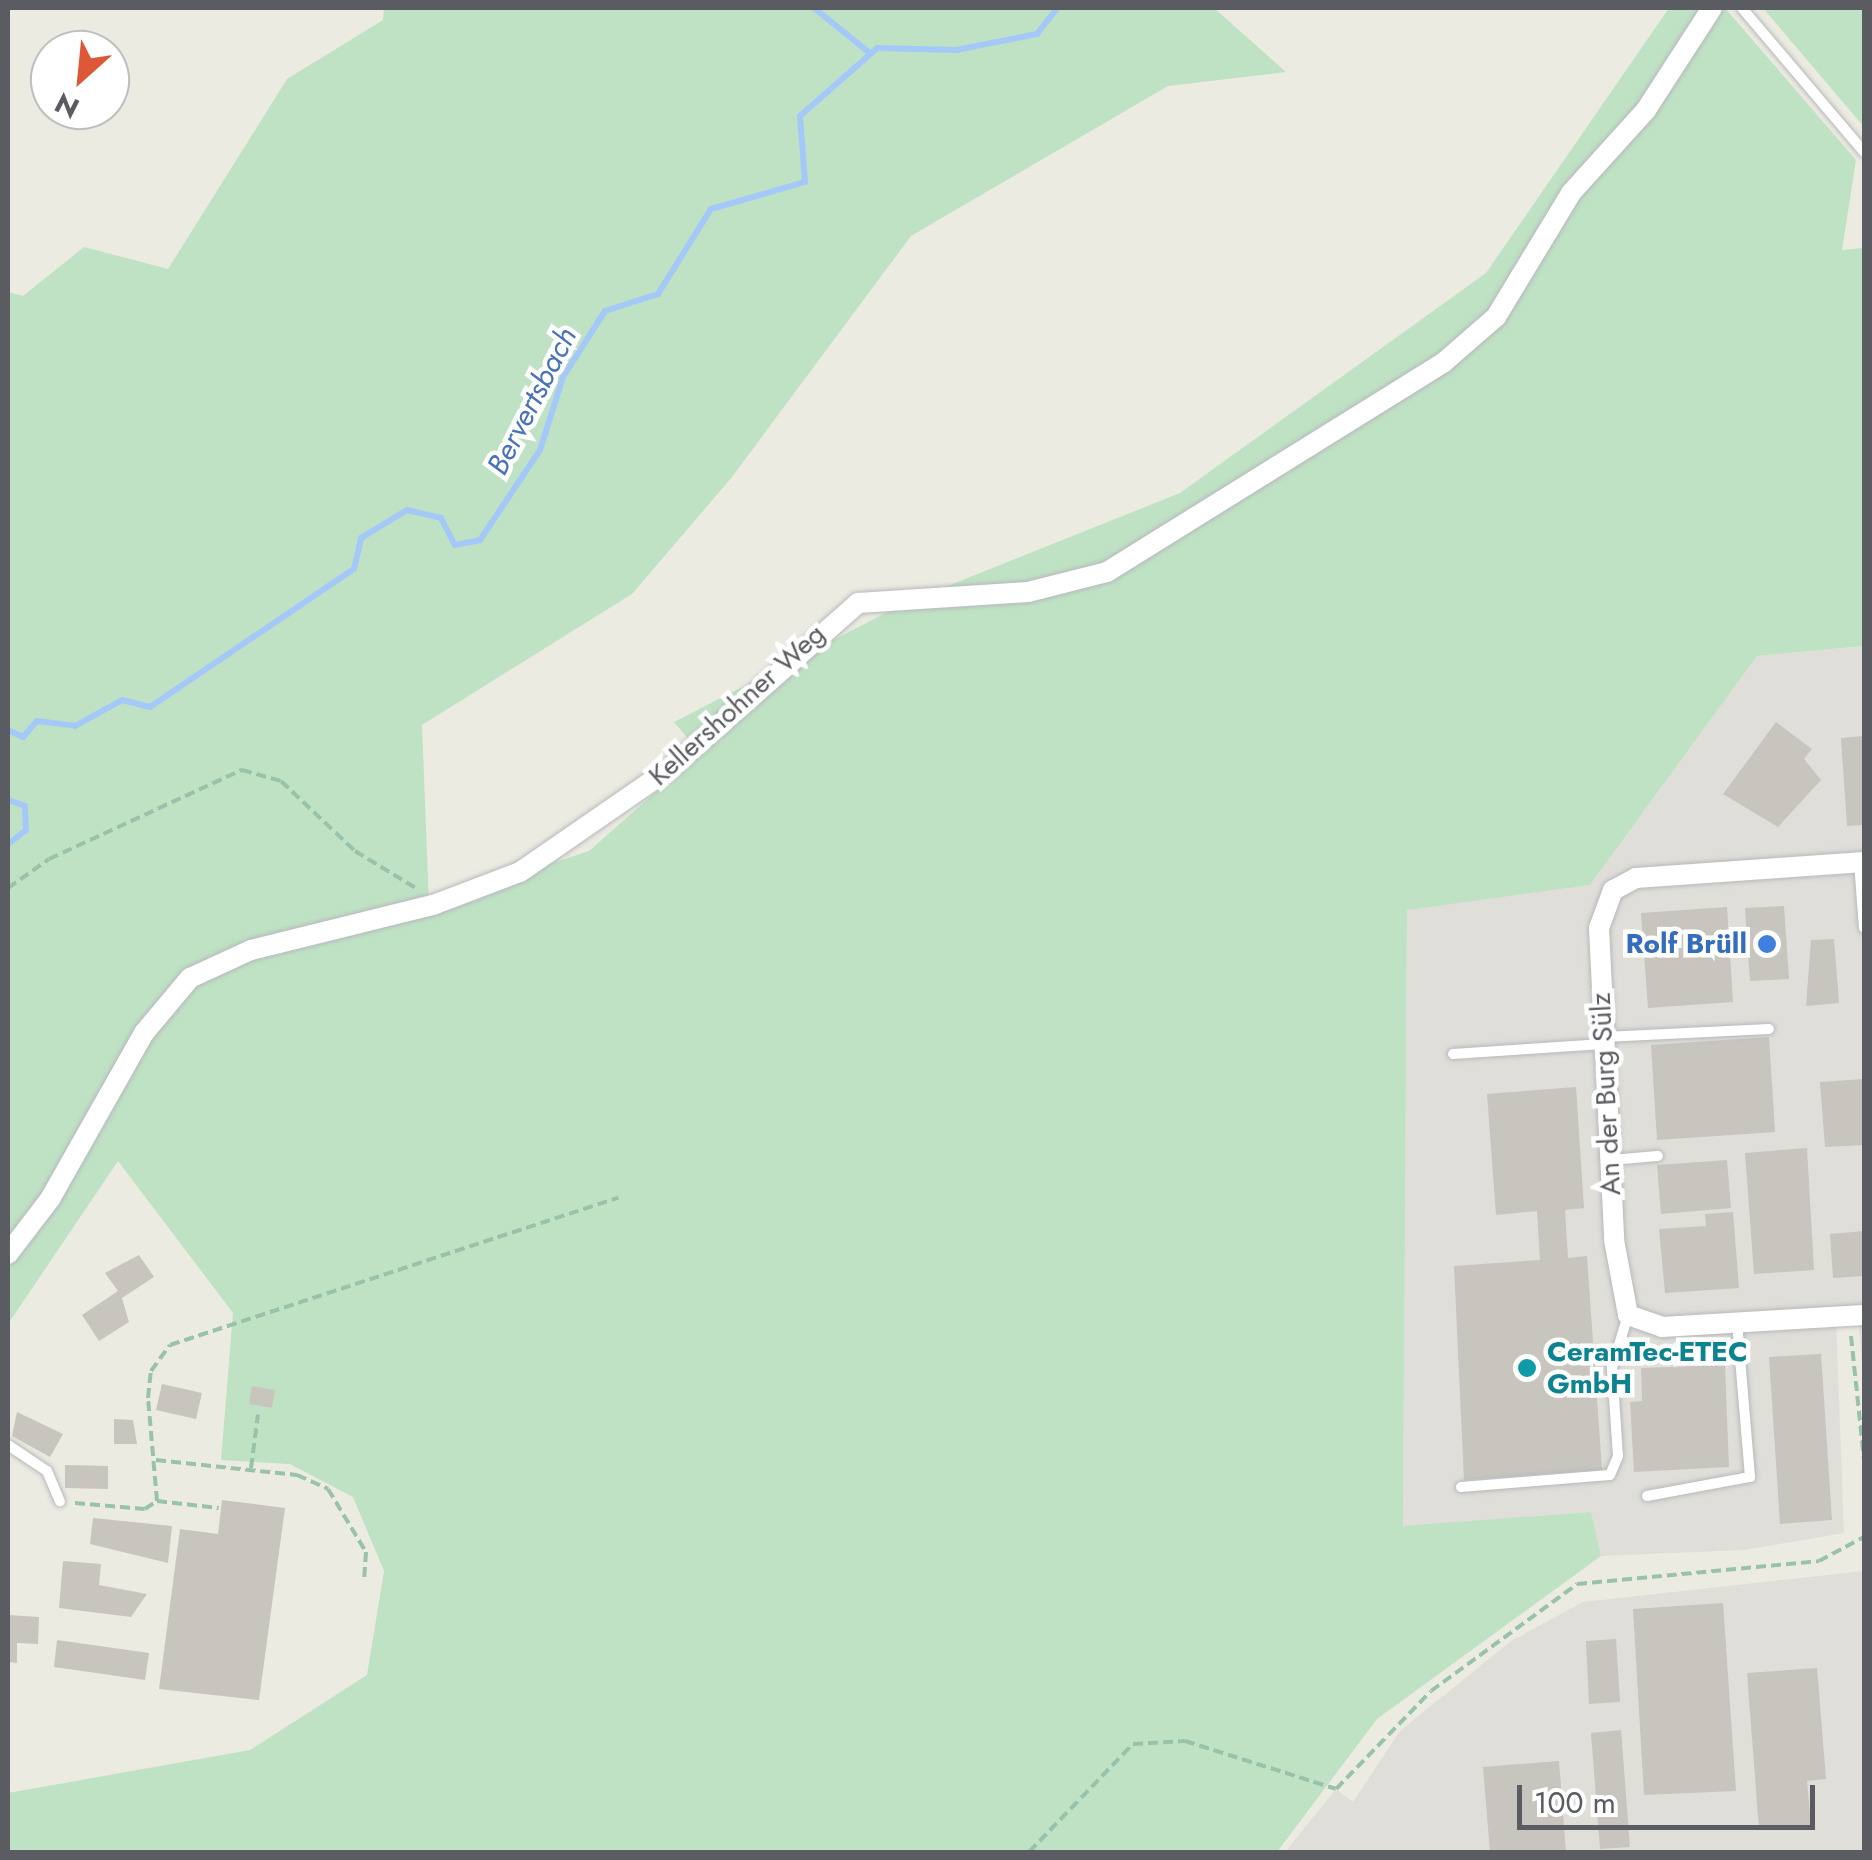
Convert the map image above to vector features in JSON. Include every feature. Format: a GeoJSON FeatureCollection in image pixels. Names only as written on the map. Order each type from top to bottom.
{"type":"FeatureCollection","features":[{"type":"Feature","properties":{"kind":"street","name":"Kellershohner Weg"},"geometry":{"type":"LineString","coordinates":[[8,1254],[50,1199],[144,1033],[190,978],[304,934],[433,905],[520,872],[587,830],[672,768],[858,603],[1028,592],[1106,572],[1443,363],[1496,317],[1571,193],[1646,110],[1712,8]]}},
{"type":"Feature","properties":{"kind":"street","name":"An der Burg Sülz"},"geometry":{"type":"LineString","coordinates":[[1628,1315],[1609,1160],[1599,928],[1613,890],[1653,874],[1861,862]]}},
{"type":"Feature","properties":{"kind":"street"},"geometry":{"type":"LineString","coordinates":[[1628,1315],[1662,1328],[1856,1316]]}},
{"type":"Feature","properties":{"kind":"lane"},"geometry":{"type":"LineString","coordinates":[[1742,8],[1864,152]]}},
{"type":"Feature","properties":{"kind":"lane"},"geometry":{"type":"LineString","coordinates":[[1861,862],[1864,928]]}},
{"type":"Feature","properties":{"kind":"lane"},"geometry":{"type":"LineString","coordinates":[[1453,1054],[1770,1029]]}},
{"type":"Feature","properties":{"kind":"lane"},"geometry":{"type":"LineString","coordinates":[[1609,1160],[1658,1156]]}},
{"type":"Feature","properties":{"kind":"lane"},"geometry":{"type":"LineString","coordinates":[[1461,1486],[1610,1475],[1618,1456],[1612,1368],[1628,1315]]}},
{"type":"Feature","properties":{"kind":"lane"},"geometry":{"type":"LineString","coordinates":[[1647,1496],[1750,1477],[1738,1322]]}},
{"type":"Feature","properties":{"kind":"lane"},"geometry":{"type":"LineString","coordinates":[[8,1445],[47,1471],[60,1501]]}},
{"type":"Feature","properties":{"kind":"path"},"geometry":{"type":"LineString","coordinates":[[8,888],[49,859],[242,770],[281,782],[356,851],[433,905]]}},
{"type":"Feature","properties":{"kind":"path"},"geometry":{"type":"LineString","coordinates":[[157,1501],[151,1371],[170,1345],[618,1198]]}},
{"type":"Feature","properties":{"kind":"path"},"geometry":{"type":"LineString","coordinates":[[1856,1316],[1864,1460]]}},
{"type":"Feature","properties":{"kind":"path"},"geometry":{"type":"LineString","coordinates":[[250,1469],[258,1414]]}},
{"type":"Feature","properties":{"kind":"path"},"geometry":{"type":"LineString","coordinates":[[156,1460],[250,1469],[328,1488],[366,1552],[364,1579]]}},
{"type":"Feature","properties":{"kind":"path"},"geometry":{"type":"LineString","coordinates":[[60,1501],[145,1509],[157,1501],[219,1508]]}},
{"type":"Feature","properties":{"kind":"path"},"geometry":{"type":"LineString","coordinates":[[1029,1852],[1132,1744],[1185,1741],[1336,1789],[1431,1691],[1578,1584],[1819,1560],[1864,1537]]}},
{"type":"Feature","properties":{"kind":"shaded area"},"geometry":{"type":"Polygon","coordinates":[[[1864,646],[1864,1387],[1858,1316],[1836,1318],[1844,1533],[1744,1550],[1601,1556],[1591,1512],[1403,1527],[1407,909],[1590,885],[1757,656],[1864,646]]]}},
{"type":"Feature","properties":{"kind":"shaded area"},"geometry":{"type":"Polygon","coordinates":[[[1864,1571],[1864,1852],[1285,1852],[1336,1789],[1353,1802],[1400,1731],[1511,1641],[1583,1602],[1864,1571]]]}},
{"type":"Feature","properties":{"kind":"green space"},"geometry":{"type":"Polygon","coordinates":[[[384,8],[1214,8],[1286,72],[1168,86],[911,236],[732,477],[632,594],[422,725],[429,904],[589,851],[700,753],[674,722],[905,603],[1180,493],[1486,273],[1669,8],[1725,8],[1856,160],[1842,250],[1864,248],[1864,646],[1757,656],[1590,885],[1407,910],[1403,1526],[1591,1512],[1601,1556],[1377,1719],[1277,1852],[8,1852],[8,1793],[250,1750],[367,1675],[384,1571],[353,1497],[290,1464],[221,1460],[233,1313],[118,1161],[8,1324],[8,292],[23,296],[84,247],[168,269],[287,79],[383,20],[384,8]]]}},
{"type":"Feature","properties":{"kind":"green space"},"geometry":{"type":"Polygon","coordinates":[[[1763,8],[1864,8],[1864,127],[1763,8]]]}},
{"type":"Feature","properties":{"kind":"building"},"geometry":{"type":"Polygon","coordinates":[[[1776,722],[1812,749],[1804,759],[1821,780],[1778,827],[1723,794],[1776,722]]]}},
{"type":"Feature","properties":{"kind":"building"},"geometry":{"type":"Polygon","coordinates":[[[1864,736],[1864,825],[1847,826],[1841,738],[1864,736]]]}},
{"type":"Feature","properties":{"kind":"building","name":"Rolf Brüll"},"geometry":{"type":"Polygon","coordinates":[[[1784,906],[1789,979],[1750,981],[1745,908],[1784,906]]]}},
{"type":"Feature","properties":{"kind":"building"},"geometry":{"type":"Polygon","coordinates":[[[1727,907],[1733,1002],[1648,1008],[1641,913],[1727,907]]]}},
{"type":"Feature","properties":{"kind":"building"},"geometry":{"type":"Polygon","coordinates":[[[1834,939],[1839,1003],[1806,1006],[1811,940],[1834,939]]]}},
{"type":"Feature","properties":{"kind":"building"},"geometry":{"type":"Polygon","coordinates":[[[1769,1037],[1775,1132],[1657,1140],[1651,1045],[1769,1037]]]}},
{"type":"Feature","properties":{"kind":"building"},"geometry":{"type":"Polygon","coordinates":[[[1864,1079],[1864,1145],[1825,1147],[1820,1082],[1864,1079]]]}},
{"type":"Feature","properties":{"kind":"building","name":"CeramTec-ETEC GmbH"},"geometry":{"type":"Polygon","coordinates":[[[1576,1087],[1584,1208],[1565,1210],[1568,1258],[1587,1256],[1602,1470],[1464,1480],[1454,1266],[1540,1260],[1537,1211],[1496,1215],[1487,1094],[1576,1087]]]}},
{"type":"Feature","properties":{"kind":"building"},"geometry":{"type":"Polygon","coordinates":[[[1807,1148],[1814,1270],[1754,1274],[1745,1153],[1807,1148]]]}},
{"type":"Feature","properties":{"kind":"building"},"geometry":{"type":"Polygon","coordinates":[[[1727,1160],[1731,1208],[1661,1214],[1657,1165],[1727,1160]]]}},
{"type":"Feature","properties":{"kind":"building"},"geometry":{"type":"Polygon","coordinates":[[[1733,1212],[1739,1288],[1665,1293],[1659,1229],[1706,1226],[1705,1214],[1733,1212]]]}},
{"type":"Feature","properties":{"kind":"building"},"geometry":{"type":"Polygon","coordinates":[[[1864,1231],[1864,1276],[1833,1278],[1830,1234],[1864,1231]]]}},
{"type":"Feature","properties":{"kind":"building"},"geometry":{"type":"Polygon","coordinates":[[[139,1255],[154,1277],[122,1298],[129,1322],[99,1341],[82,1315],[118,1291],[105,1273],[139,1255]]]}},
{"type":"Feature","properties":{"kind":"building"},"geometry":{"type":"Polygon","coordinates":[[[1821,1354],[1832,1520],[1780,1524],[1769,1357],[1821,1354]]]}},
{"type":"Feature","properties":{"kind":"building"},"geometry":{"type":"Polygon","coordinates":[[[1725,1365],[1729,1467],[1634,1472],[1630,1402],[1642,1401],[1641,1368],[1725,1365]]]}},
{"type":"Feature","properties":{"kind":"building"},"geometry":{"type":"Polygon","coordinates":[[[162,1384],[202,1393],[196,1419],[156,1410],[162,1384]]]}},
{"type":"Feature","properties":{"kind":"building"},"geometry":{"type":"Polygon","coordinates":[[[252,1386],[275,1390],[272,1408],[249,1404],[252,1386]]]}},
{"type":"Feature","properties":{"kind":"building"},"geometry":{"type":"Polygon","coordinates":[[[17,1412],[63,1434],[50,1457],[12,1436],[17,1412]]]}},
{"type":"Feature","properties":{"kind":"building"},"geometry":{"type":"Polygon","coordinates":[[[114,1419],[133,1420],[137,1444],[114,1444],[114,1419]]]}},
{"type":"Feature","properties":{"kind":"building"},"geometry":{"type":"Polygon","coordinates":[[[65,1465],[108,1466],[108,1489],[65,1488],[65,1465]]]}},
{"type":"Feature","properties":{"kind":"building"},"geometry":{"type":"Polygon","coordinates":[[[222,1500],[285,1508],[259,1700],[159,1689],[180,1529],[218,1534],[222,1500]]]}},
{"type":"Feature","properties":{"kind":"building"},"geometry":{"type":"Polygon","coordinates":[[[93,1518],[172,1526],[168,1563],[90,1544],[93,1518]]]}},
{"type":"Feature","properties":{"kind":"building"},"geometry":{"type":"Polygon","coordinates":[[[63,1561],[101,1564],[99,1585],[147,1594],[131,1617],[59,1608],[63,1561]]]}},
{"type":"Feature","properties":{"kind":"building"},"geometry":{"type":"Polygon","coordinates":[[[1723,1603],[1736,1791],[1644,1795],[1633,1609],[1723,1603]]]}},
{"type":"Feature","properties":{"kind":"building"},"geometry":{"type":"Polygon","coordinates":[[[8,1615],[39,1617],[38,1644],[17,1643],[17,1663],[8,1662],[8,1615]]]}},
{"type":"Feature","properties":{"kind":"building"},"geometry":{"type":"Polygon","coordinates":[[[1616,1639],[1620,1702],[1589,1704],[1586,1641],[1616,1639]]]}},
{"type":"Feature","properties":{"kind":"building"},"geometry":{"type":"Polygon","coordinates":[[[57,1640],[149,1653],[145,1680],[54,1667],[57,1640]]]}},
{"type":"Feature","properties":{"kind":"building"},"geometry":{"type":"Polygon","coordinates":[[[1817,1668],[1826,1779],[1807,1781],[1811,1825],[1759,1829],[1747,1673],[1817,1668]]]}},
{"type":"Feature","properties":{"kind":"building"},"geometry":{"type":"Polygon","coordinates":[[[1621,1730],[1630,1847],[1600,1849],[1591,1733],[1621,1730]]]}},
{"type":"Feature","properties":{"kind":"building"},"geometry":{"type":"Polygon","coordinates":[[[1559,1761],[1566,1852],[1490,1852],[1483,1767],[1559,1761]]]}},
{"type":"Feature","properties":{"kind":"waterway"},"geometry":{"type":"LineString","coordinates":[[814,8],[871,54]]}},
{"type":"Feature","properties":{"kind":"waterway","name":"Bervertsbach"},"geometry":{"type":"LineString","coordinates":[[8,730],[23,737],[37,721],[75,726],[122,700],[150,707],[354,569],[361,538],[407,510],[441,518],[455,545],[480,540],[540,450],[563,377],[605,311],[658,294],[711,209],[805,182],[800,116],[877,48],[956,50],[1037,34],[1057,8]]}},
{"type":"Feature","properties":{"kind":"waterway","name":"Bervertsbach"},"geometry":{"type":"LineString","coordinates":[[8,800],[25,806],[26,830],[8,844]]}},
{"type":"Feature","properties":{"kind":"place","name":"Rolf Brüll"},"geometry":{"type":"Point","coordinates":[1767,944]}},
{"type":"Feature","properties":{"kind":"place","name":"CeramTec-ETEC GmbH"},"geometry":{"type":"Point","coordinates":[1527,1368]}}]}
